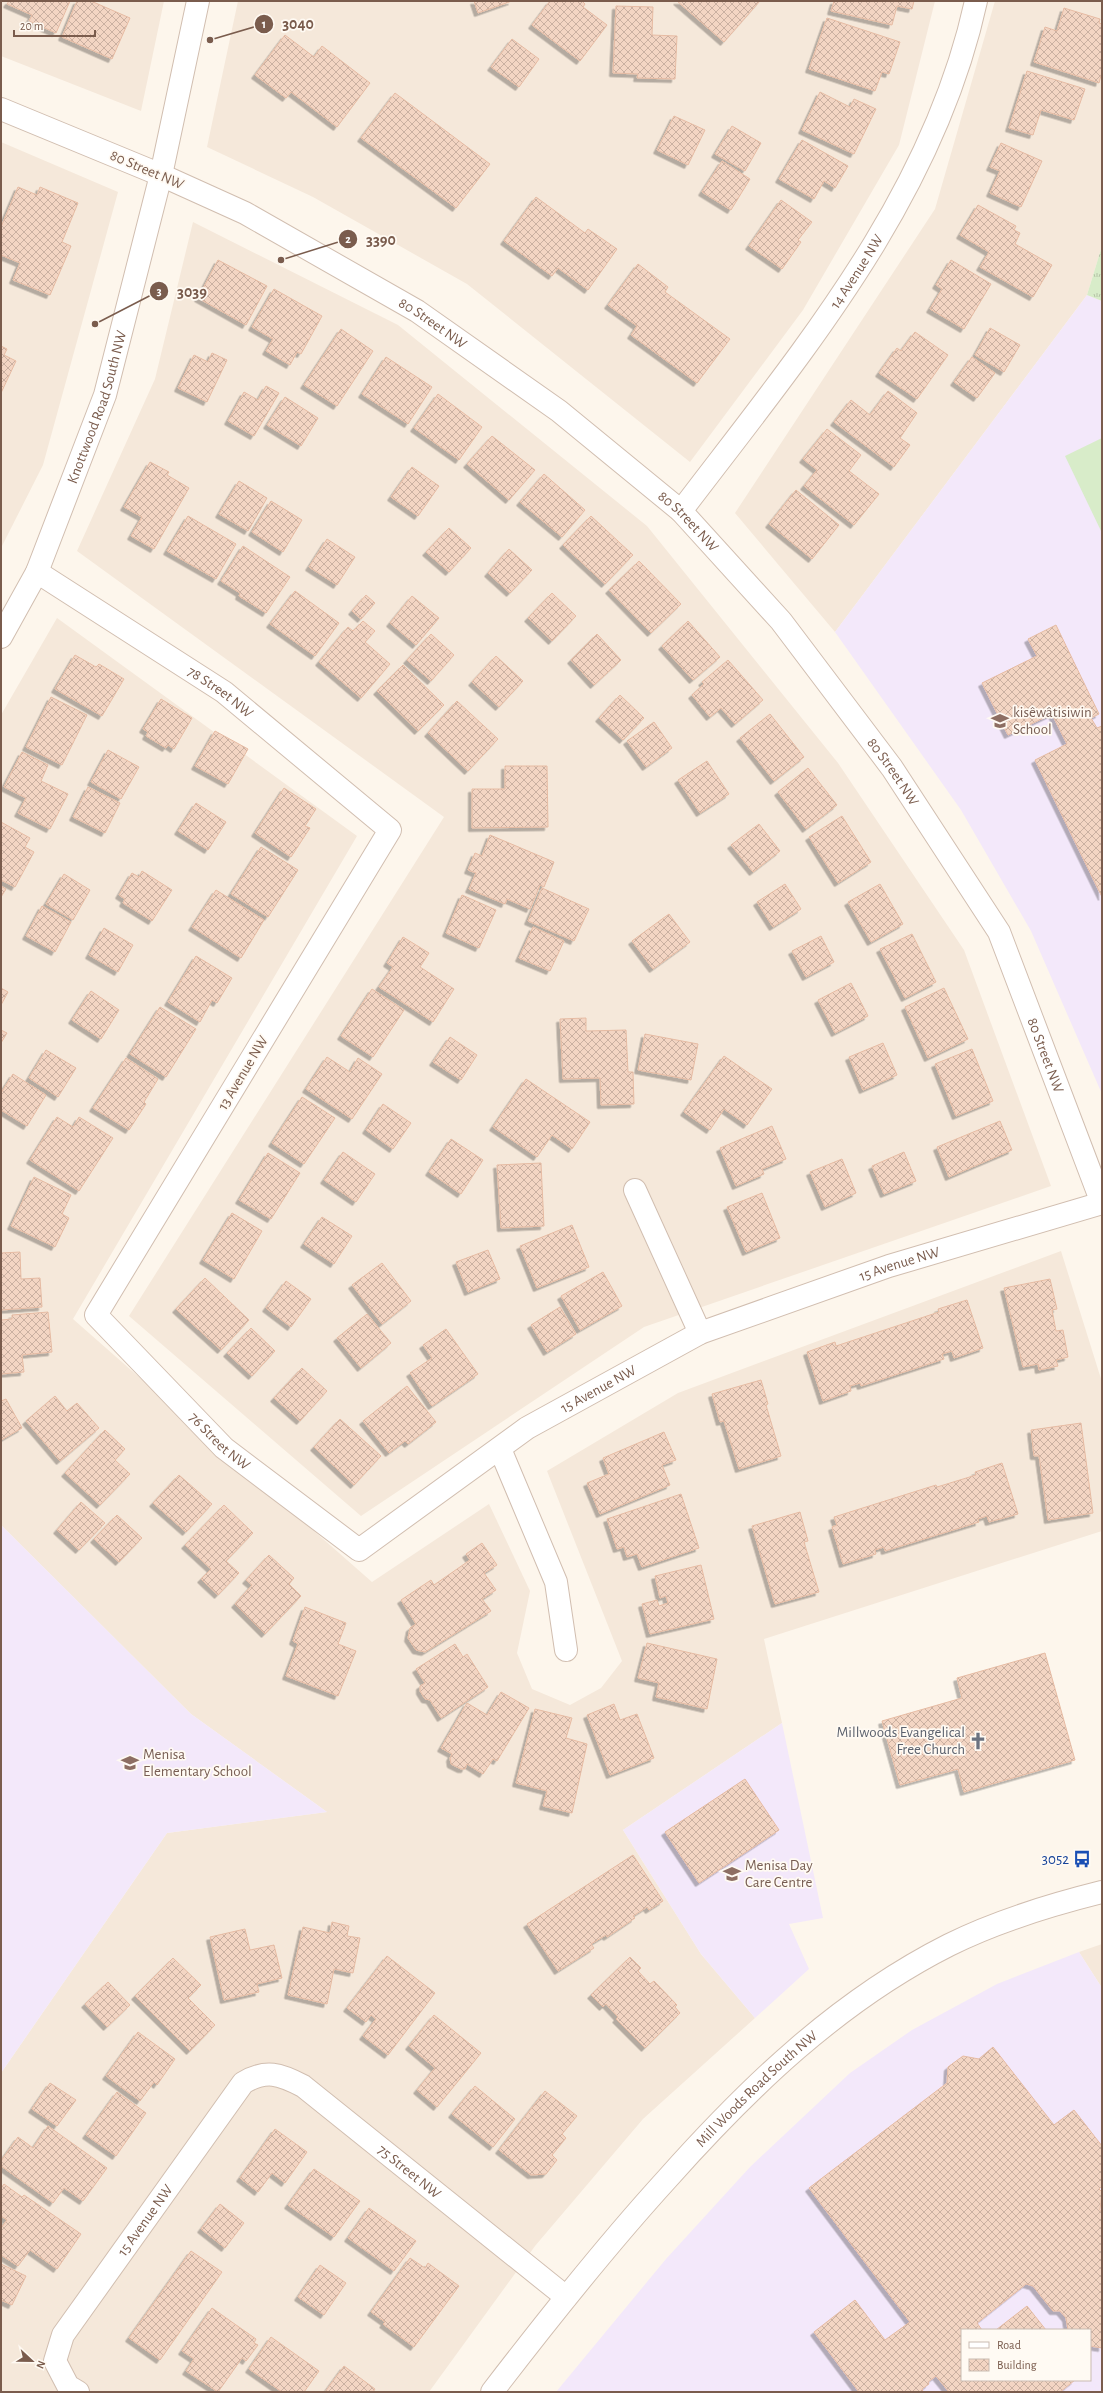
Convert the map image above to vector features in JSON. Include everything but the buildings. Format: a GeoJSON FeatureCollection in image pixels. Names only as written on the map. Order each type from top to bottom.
{"type":"FeatureCollection","features":[{"type":"Feature","properties":{"kind":"street","name":"Knottwood Road South NW"},"geometry":{"type":"LineString","coordinates":[[1,637],[36,572],[105,395],[161,175],[198,1]]}},
{"type":"Feature","properties":{"kind":"street","name":"14 Avenue NW"},"geometry":{"type":"LineString","coordinates":[[681,511],[810,341],[860,270],[898,206],[939,120],[976,1]]}},
{"type":"Feature","properties":{"kind":"street","name":"80 Street NW"},"geometry":{"type":"LineString","coordinates":[[1,109],[161,175],[245,214],[417,311],[559,411],[681,511],[781,621],[887,761],[999,932],[1102,1203]]}},
{"type":"Feature","properties":{"kind":"street","name":"78 Street NW"},"geometry":{"type":"LineString","coordinates":[[36,572],[224,692],[390,830]]}},
{"type":"Feature","properties":{"kind":"street","name":"13 Avenue NW"},"geometry":{"type":"LineString","coordinates":[[96,1315],[390,830]]}},
{"type":"Feature","properties":{"kind":"street"},"geometry":{"type":"LineString","coordinates":[[635,1190],[700,1333]]}},
{"type":"Feature","properties":{"kind":"street","name":"15 Avenue NW"},"geometry":{"type":"LineString","coordinates":[[359,1550],[527,1428],[700,1333],[889,1266],[1102,1203]]}},
{"type":"Feature","properties":{"kind":"street","name":"76 Street NW"},"geometry":{"type":"LineString","coordinates":[[96,1315],[224,1448],[359,1550]]}},
{"type":"Feature","properties":{"kind":"street"},"geometry":{"type":"LineString","coordinates":[[500,1449],[556,1582],[566,1650]]}},
{"type":"Feature","properties":{"kind":"street","name":"Mill Woods Road South NW"},"geometry":{"type":"LineString","coordinates":[[492,2392],[566,2297],[640,2208],[726,2115],[792,2052],[849,2006],[901,1972],[949,1945],[983,1930],[1062,1902],[1102,1892]]}},
{"type":"Feature","properties":{"kind":"street","name":"75 Street NW"},"geometry":{"type":"LineString","coordinates":[[243,2083],[255,2076],[271,2074],[286,2077],[303,2086],[566,2297]]}},
{"type":"Feature","properties":{"kind":"street","name":"15 Avenue NW"},"geometry":{"type":"LineString","coordinates":[[78,2392],[68,2386],[55,2361],[63,2335],[243,2083]]}},
{"type":"Feature","properties":{"kind":"shaded area"},"geometry":{"type":"Polygon","coordinates":[[[1,1],[164,1],[141,111],[1,56],[1,1]]]}},
{"type":"Feature","properties":{"kind":"shaded area"},"geometry":{"type":"Polygon","coordinates":[[[238,1],[935,1],[899,145],[803,310],[690,462],[467,284],[313,197],[207,147],[238,1]]]}},
{"type":"Feature","properties":{"kind":"shaded area"},"geometry":{"type":"Polygon","coordinates":[[[995,1],[1102,1],[1102,246],[1087,295],[835,632],[735,513],[935,209],[995,1]]]}},
{"type":"Feature","properties":{"kind":"shaded area"},"geometry":{"type":"Polygon","coordinates":[[[1,142],[118,192],[43,465],[1,548],[1,142]]]}},
{"type":"Feature","properties":{"kind":"shaded area"},"geometry":{"type":"Polygon","coordinates":[[[193,222],[398,325],[647,526],[838,763],[964,950],[1051,1186],[644,1327],[361,1516],[129,1316],[444,817],[77,551],[155,379],[193,222]]]}},
{"type":"Feature","properties":{"kind":"shaded area","name":"kisêwâtisiwin School"},"geometry":{"type":"Polygon","coordinates":[[[1087,295],[1102,301],[1102,1094],[1031,931],[961,810],[835,632],[1087,295]]]}},
{"type":"Feature","properties":{"kind":"shaded area"},"geometry":{"type":"Polygon","coordinates":[[[57,618],[357,836],[73,1319],[372,1582],[489,1504],[530,1591],[517,1653],[532,1689],[570,1705],[601,1688],[622,1661],[547,1471],[678,1393],[1061,1251],[1102,1382],[1102,1531],[764,1639],[782,1723],[623,1830],[701,1954],[755,2018],[643,2119],[535,2246],[429,2392],[1,2392],[1,2073],[167,1833],[327,1812],[191,1714],[1,1525],[1,715],[57,618]]]}},
{"type":"Feature","properties":{"kind":"shaded area","name":"Menisa Elementary School"},"geometry":{"type":"Polygon","coordinates":[[[1,1525],[191,1714],[327,1812],[167,1833],[1,2073],[1,1525]]]}},
{"type":"Feature","properties":{"kind":"shaded area","name":"Menisa Day Care Centre"},"geometry":{"type":"Polygon","coordinates":[[[782,1723],[823,1918],[789,1924],[809,1969],[755,2018],[701,1954],[623,1830],[782,1723]]]}},
{"type":"Feature","properties":{"kind":"shaded area"},"geometry":{"type":"Polygon","coordinates":[[[1102,1944],[1102,1988],[1079,1952],[1102,1944]]]}},
{"type":"Feature","properties":{"kind":"shaded area"},"geometry":{"type":"Polygon","coordinates":[[[1079,1952],[1102,1988],[1102,2392],[556,2392],[666,2259],[750,2167],[850,2073],[912,2030],[997,1984],[1079,1952]]]}},
{"type":"Feature","properties":{"kind":"green space"},"geometry":{"type":"Polygon","coordinates":[[[1102,246],[1102,301],[1087,295],[1102,246]]]}},
{"type":"Feature","properties":{"kind":"green space"},"geometry":{"type":"Polygon","coordinates":[[[1102,438],[1102,533],[1065,456],[1102,438]]]}},
{"type":"Feature","properties":{"kind":"place","name":"3040"},"geometry":{"type":"Point","coordinates":[210,40]}},
{"type":"Feature","properties":{"kind":"place","name":"3390"},"geometry":{"type":"Point","coordinates":[281,260]}},
{"type":"Feature","properties":{"kind":"place","name":"3039"},"geometry":{"type":"Point","coordinates":[95,324]}},
{"type":"Feature","properties":{"kind":"place","name":"kisêwâtisiwin School"},"geometry":{"type":"Point","coordinates":[1000,721]}},
{"type":"Feature","properties":{"kind":"place","name":"Millwoods Evangelical Free Church"},"geometry":{"type":"Point","coordinates":[978,1741]}},
{"type":"Feature","properties":{"kind":"place","name":"Menisa Elementary School"},"geometry":{"type":"Point","coordinates":[130,1763]}},
{"type":"Feature","properties":{"kind":"place","name":"3052"},"geometry":{"type":"Point","coordinates":[1082,1859]}},
{"type":"Feature","properties":{"kind":"place","name":"Menisa Day Care Centre"},"geometry":{"type":"Point","coordinates":[732,1874]}}]}
